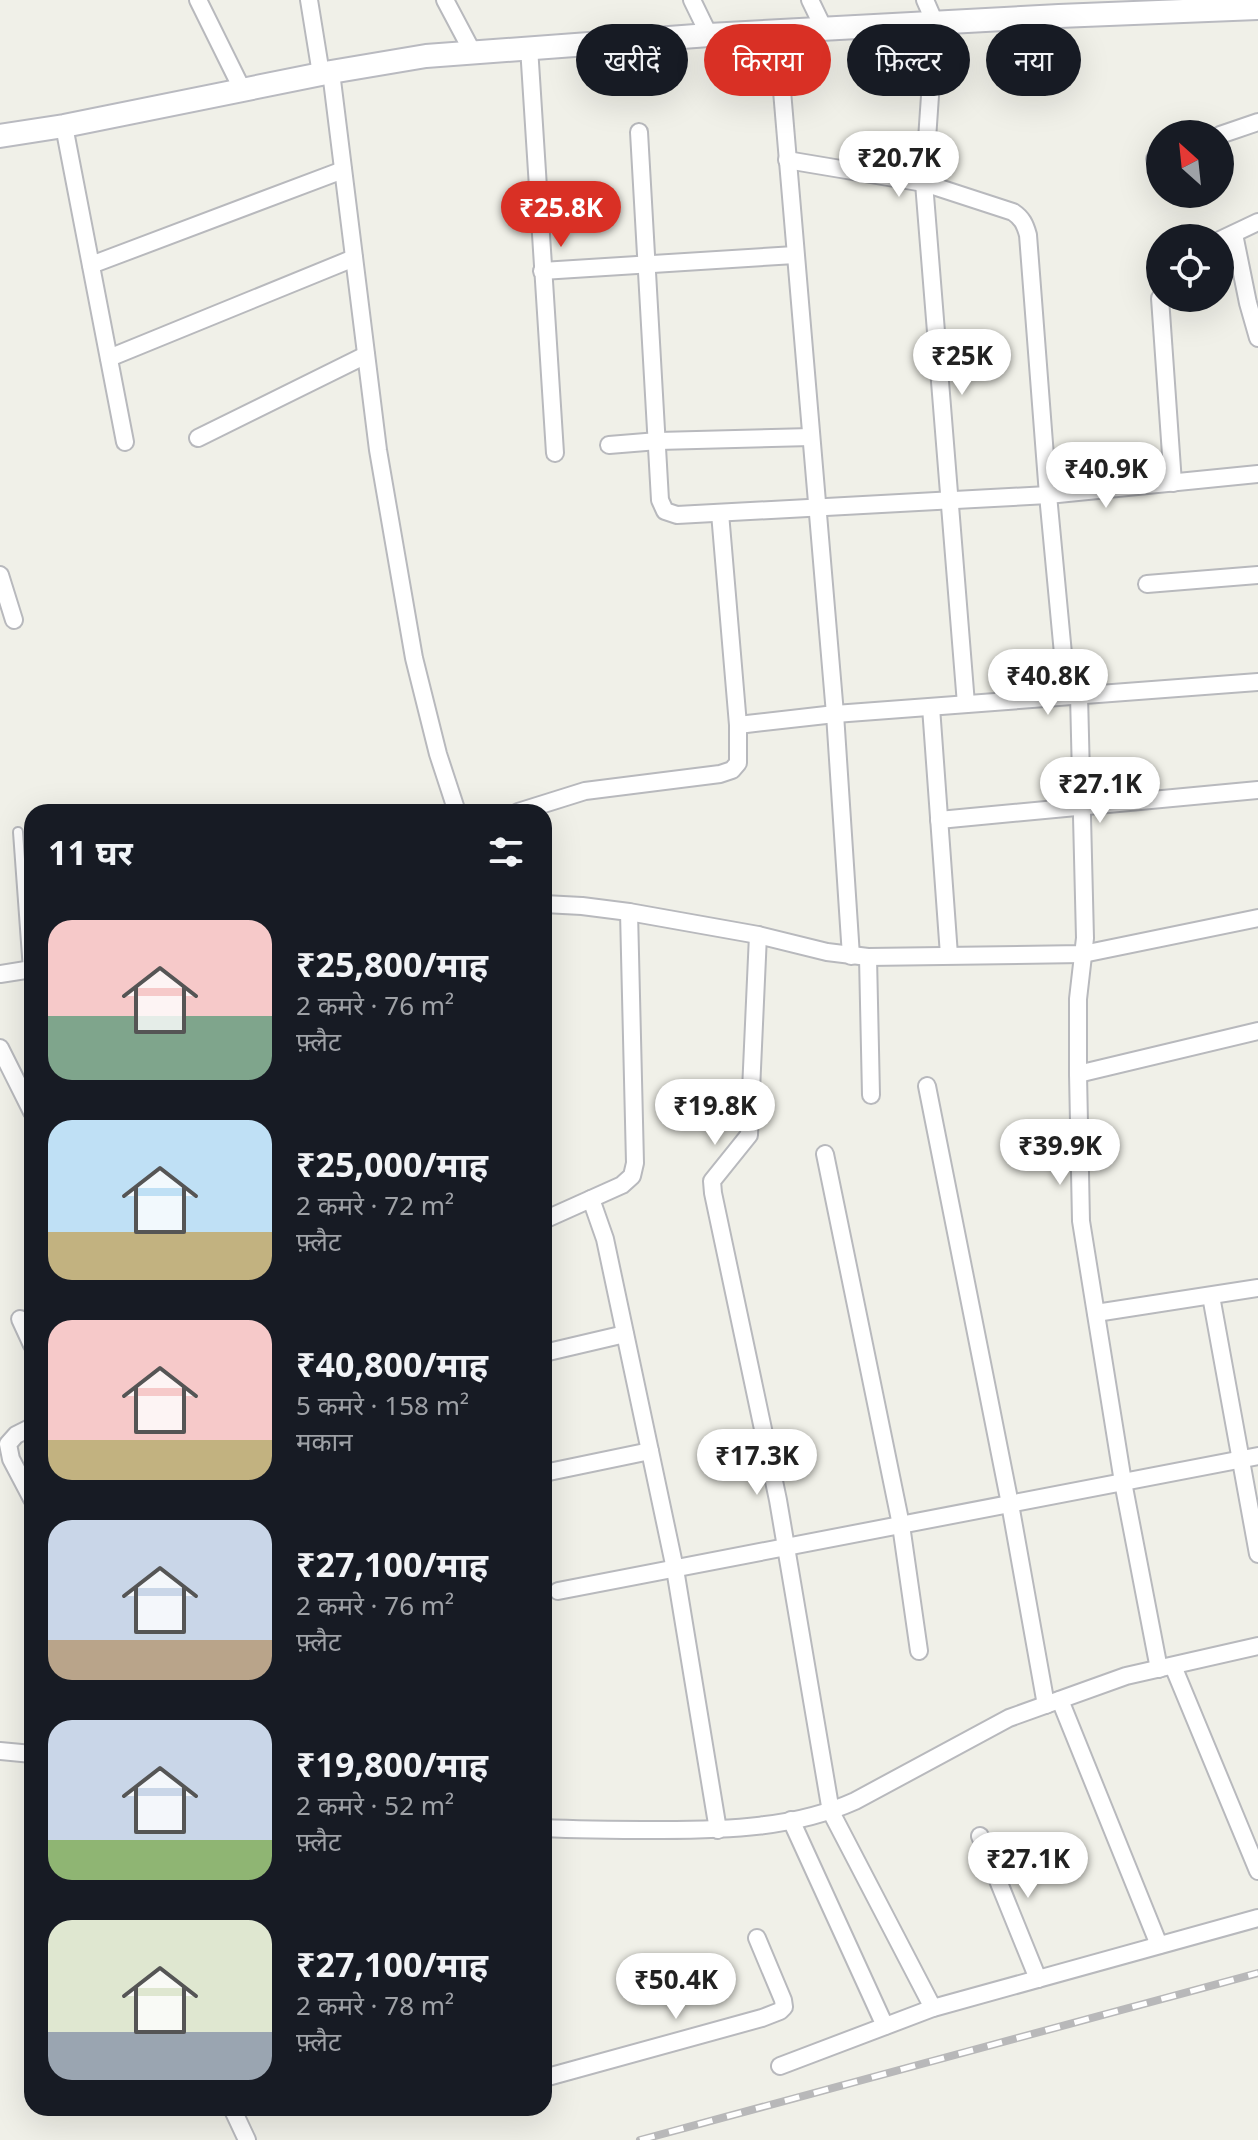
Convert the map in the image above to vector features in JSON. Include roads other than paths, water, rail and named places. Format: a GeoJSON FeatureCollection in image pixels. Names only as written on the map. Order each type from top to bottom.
{"type":"FeatureCollection","features":[{"type":"Feature","properties":{"kind":"street"},"geometry":{"type":"LineString","coordinates":[[198,0],[243,91]]}},
{"type":"Feature","properties":{"kind":"street"},"geometry":{"type":"LineString","coordinates":[[309,0],[343,170],[378,450],[414,658],[438,754],[454,804]]}},
{"type":"Feature","properties":{"kind":"street"},"geometry":{"type":"LineString","coordinates":[[445,0],[472,51]]}},
{"type":"Feature","properties":{"kind":"street"},"geometry":{"type":"LineString","coordinates":[[692,0],[704,25]]}},
{"type":"Feature","properties":{"kind":"street"},"geometry":{"type":"LineString","coordinates":[[810,0],[822,24]]}},
{"type":"Feature","properties":{"kind":"street"},"geometry":{"type":"LineString","coordinates":[[925,0],[935,23],[924,183],[966,704]]}},
{"type":"Feature","properties":{"kind":"street"},"geometry":{"type":"LineString","coordinates":[[831,29],[935,23],[1019,9],[1245,5]]}},
{"type":"Feature","properties":{"kind":"street"},"geometry":{"type":"LineString","coordinates":[[0,136],[426,56],[704,35]]}},
{"type":"Feature","properties":{"kind":"street"},"geometry":{"type":"LineString","coordinates":[[529,47],[555,453]]}},
{"type":"Feature","properties":{"kind":"street"},"geometry":{"type":"LineString","coordinates":[[782,96],[871,1095]]}},
{"type":"Feature","properties":{"kind":"street"},"geometry":{"type":"LineString","coordinates":[[1234,130],[1258,122]]}},
{"type":"Feature","properties":{"kind":"street"},"geometry":{"type":"LineString","coordinates":[[64,126],[125,442]]}},
{"type":"Feature","properties":{"kind":"street"},"geometry":{"type":"LineString","coordinates":[[639,132],[660,500],[665,511],[677,515],[1048,495],[1258,474]]}},
{"type":"Feature","properties":{"kind":"street"},"geometry":{"type":"LineString","coordinates":[[787,160],[924,183],[1013,212],[1025,224],[1048,495],[1073,695],[1082,807],[1085,938],[1078,999],[1081,1221],[1123,1482],[1166,1667],[1258,1871]]}},
{"type":"Feature","properties":{"kind":"street"},"geometry":{"type":"LineString","coordinates":[[91,265],[343,170]]}},
{"type":"Feature","properties":{"kind":"street"},"geometry":{"type":"LineString","coordinates":[[1234,234],[1258,222]]}},
{"type":"Feature","properties":{"kind":"street"},"geometry":{"type":"LineString","coordinates":[[542,271],[795,255]]}},
{"type":"Feature","properties":{"kind":"street"},"geometry":{"type":"LineString","coordinates":[[109,358],[354,258]]}},
{"type":"Feature","properties":{"kind":"street"},"geometry":{"type":"LineString","coordinates":[[1234,259],[1258,338]]}},
{"type":"Feature","properties":{"kind":"street"},"geometry":{"type":"LineString","coordinates":[[1161,312],[1173,483]]}},
{"type":"Feature","properties":{"kind":"street"},"geometry":{"type":"LineString","coordinates":[[198,438],[366,355]]}},
{"type":"Feature","properties":{"kind":"street"},"geometry":{"type":"LineString","coordinates":[[609,445],[811,437]]}},
{"type":"Feature","properties":{"kind":"street"},"geometry":{"type":"LineString","coordinates":[[544,804],[585,791],[720,774],[732,770],[738,763],[738,725],[720,513]]}},
{"type":"Feature","properties":{"kind":"street"},"geometry":{"type":"LineString","coordinates":[[0,575],[14,620]]}},
{"type":"Feature","properties":{"kind":"street"},"geometry":{"type":"LineString","coordinates":[[1147,584],[1258,575]]}},
{"type":"Feature","properties":{"kind":"street"},"geometry":{"type":"LineString","coordinates":[[738,725],[835,714],[1258,682]]}},
{"type":"Feature","properties":{"kind":"street"},"geometry":{"type":"LineString","coordinates":[[931,707],[949,955]]}},
{"type":"Feature","properties":{"kind":"street"},"geometry":{"type":"LineString","coordinates":[[939,820],[1258,790]]}},
{"type":"Feature","properties":{"kind":"street"},"geometry":{"type":"LineString","coordinates":[[552,904],[629,912],[859,956],[1083,954],[1258,918]]}},
{"type":"Feature","properties":{"kind":"street"},"geometry":{"type":"LineString","coordinates":[[552,1216],[622,1185],[632,1176],[635,1163],[629,912]]}},
{"type":"Feature","properties":{"kind":"street"},"geometry":{"type":"LineString","coordinates":[[758,935],[749,1135],[712,1181],[713,1193],[778,1500],[831,1812],[933,2008]]}},
{"type":"Feature","properties":{"kind":"street"},"geometry":{"type":"LineString","coordinates":[[0,974],[24,972]]}},
{"type":"Feature","properties":{"kind":"street"},"geometry":{"type":"LineString","coordinates":[[1078,1074],[1258,1031]]}},
{"type":"Feature","properties":{"kind":"street"},"geometry":{"type":"LineString","coordinates":[[0,1048],[24,1096]]}},
{"type":"Feature","properties":{"kind":"street"},"geometry":{"type":"LineString","coordinates":[[927,1086],[1053,1703],[1159,1945]]}},
{"type":"Feature","properties":{"kind":"street"},"geometry":{"type":"LineString","coordinates":[[825,1154],[901,1525],[919,1651]]}},
{"type":"Feature","properties":{"kind":"street"},"geometry":{"type":"LineString","coordinates":[[591,1199],[605,1239],[675,1569],[718,1830]]}},
{"type":"Feature","properties":{"kind":"street"},"geometry":{"type":"LineString","coordinates":[[1096,1313],[1258,1288]]}},
{"type":"Feature","properties":{"kind":"street"},"geometry":{"type":"LineString","coordinates":[[1211,1296],[1258,1554]]}},
{"type":"Feature","properties":{"kind":"street"},"geometry":{"type":"LineString","coordinates":[[20,1319],[24,1328]]}},
{"type":"Feature","properties":{"kind":"street"},"geometry":{"type":"LineString","coordinates":[[552,1351],[625,1334]]}},
{"type":"Feature","properties":{"kind":"street"},"geometry":{"type":"LineString","coordinates":[[24,1431],[8,1444],[11,1459],[24,1484]]}},
{"type":"Feature","properties":{"kind":"street"},"geometry":{"type":"LineString","coordinates":[[552,1471],[650,1451]]}},
{"type":"Feature","properties":{"kind":"street"},"geometry":{"type":"LineString","coordinates":[[558,1591],[1258,1456]]}},
{"type":"Feature","properties":{"kind":"street"},"geometry":{"type":"LineString","coordinates":[[552,1828],[718,1830],[755,1827],[831,1812],[1009,1718],[1126,1676],[1258,1646]]}},
{"type":"Feature","properties":{"kind":"street"},"geometry":{"type":"LineString","coordinates":[[0,1751],[24,1753]]}},
{"type":"Feature","properties":{"kind":"street"},"geometry":{"type":"LineString","coordinates":[[791,1820],[885,2026]]}},
{"type":"Feature","properties":{"kind":"street"},"geometry":{"type":"LineString","coordinates":[[980,1836],[1038,1979]]}},
{"type":"Feature","properties":{"kind":"street"},"geometry":{"type":"LineString","coordinates":[[780,2066],[933,2008],[1258,1918]]}},
{"type":"Feature","properties":{"kind":"street"},"geometry":{"type":"LineString","coordinates":[[552,2076],[780,2011],[784,2007],[783,2000],[757,1938]]}},
{"type":"Feature","properties":{"kind":"street"},"geometry":{"type":"LineString","coordinates":[[236,2116],[247,2140]]}},
{"type":"Feature","properties":{"kind":"lane"},"geometry":{"type":"LineString","coordinates":[[18,832],[24,897]]}},
{"type":"Feature","properties":{"kind":"railway"},"geometry":{"type":"LineString","coordinates":[[640,2140],[1258,1973]]}}]}
